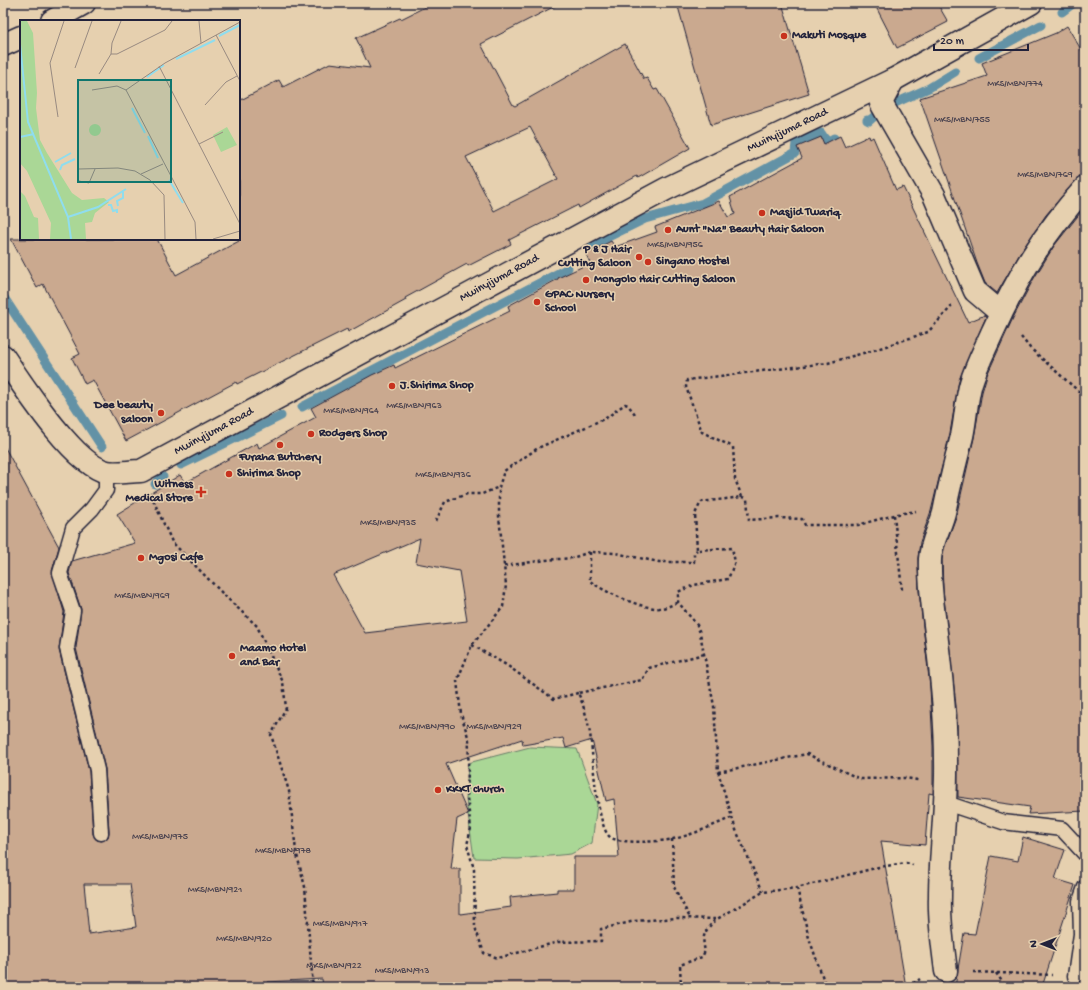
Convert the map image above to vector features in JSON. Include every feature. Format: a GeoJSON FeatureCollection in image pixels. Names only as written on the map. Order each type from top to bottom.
{"type":"FeatureCollection","features":[{"type":"Feature","properties":{"kind":"street"},"geometry":{"type":"LineString","coordinates":[[54,20],[84,3]]}},
{"type":"Feature","properties":{"kind":"street","name":"Mwinyijuma Road"},"geometry":{"type":"LineString","coordinates":[[106,472],[141,471],[666,189],[893,80],[1031,3]]}},
{"type":"Feature","properties":{"kind":"street"},"geometry":{"type":"LineString","coordinates":[[3,45],[20,36]]}},
{"type":"Feature","properties":{"kind":"street"},"geometry":{"type":"LineString","coordinates":[[893,80],[881,103],[934,195],[975,291],[1001,313]]}},
{"type":"Feature","properties":{"kind":"street"},"geometry":{"type":"LineString","coordinates":[[946,971],[941,930],[940,897],[946,803],[946,758],[942,681],[931,590],[930,559],[933,539],[944,514],[972,381],[1001,313],[1035,250],[1061,215],[1085,188]]}},
{"type":"Feature","properties":{"kind":"street"},"geometry":{"type":"LineString","coordinates":[[3,356],[35,403],[83,459],[106,472]]}},
{"type":"Feature","properties":{"kind":"lane"},"geometry":{"type":"LineString","coordinates":[[101,833],[97,770],[67,648],[73,611],[60,573],[73,528],[92,510],[106,490],[106,472]]}},
{"type":"Feature","properties":{"kind":"lane"},"geometry":{"type":"LineString","coordinates":[[946,803],[1003,822],[1062,829],[1085,854]]}},
{"type":"Feature","properties":{"kind":"lane"},"geometry":{"type":"LineString","coordinates":[[1075,976],[1081,934],[1080,901],[1085,887]]}},
{"type":"Feature","properties":{"kind":"path"},"geometry":{"type":"LineString","coordinates":[[944,514],[922,510],[898,514],[858,526],[804,525],[802,519],[779,518],[749,520],[747,499],[742,496],[735,480],[733,447],[702,432],[686,387],[687,380],[828,363],[874,350],[928,332],[947,309],[975,291]]}},
{"type":"Feature","properties":{"kind":"path"},"geometry":{"type":"LineString","coordinates":[[1001,313],[1030,348],[1085,397]]}},
{"type":"Feature","properties":{"kind":"path"},"geometry":{"type":"LineString","coordinates":[[635,414],[628,405],[625,404],[606,418],[538,448],[504,471],[499,487],[499,516],[506,586],[503,607],[472,645],[457,681],[461,714],[469,740],[467,798],[471,828],[467,845],[474,870],[475,927],[484,953],[498,958],[558,942],[601,941],[601,929],[635,921],[690,918],[717,919]]}},
{"type":"Feature","properties":{"kind":"path"},"geometry":{"type":"LineString","coordinates":[[141,471],[172,542],[257,626],[283,682],[286,708],[271,735],[289,791],[296,851],[305,886],[313,987]]}},
{"type":"Feature","properties":{"kind":"path"},"geometry":{"type":"LineString","coordinates":[[436,521],[445,502],[467,494],[482,494],[499,487]]}},
{"type":"Feature","properties":{"kind":"path"},"geometry":{"type":"LineString","coordinates":[[504,566],[572,558],[590,552],[615,553],[659,562],[694,562],[694,553],[697,550],[695,514],[700,502],[742,496]]}},
{"type":"Feature","properties":{"kind":"path"},"geometry":{"type":"LineString","coordinates":[[697,550],[732,548],[735,562],[728,579],[694,586],[678,592],[678,602],[697,625],[714,706],[718,772],[736,830],[763,892]]}},
{"type":"Feature","properties":{"kind":"path"},"geometry":{"type":"LineString","coordinates":[[590,552],[590,581],[599,588],[631,602],[659,609],[678,602]]}},
{"type":"Feature","properties":{"kind":"path"},"geometry":{"type":"LineString","coordinates":[[472,645],[508,666],[554,699],[642,680],[649,668],[704,654]]}},
{"type":"Feature","properties":{"kind":"path"},"geometry":{"type":"LineString","coordinates":[[578,693],[583,703],[591,742],[597,794],[605,830],[609,837],[618,841],[672,840],[733,817]]}},
{"type":"Feature","properties":{"kind":"path"},"geometry":{"type":"LineString","coordinates":[[718,772],[807,754],[860,779],[906,778],[926,782],[946,803]]}},
{"type":"Feature","properties":{"kind":"path"},"geometry":{"type":"LineString","coordinates":[[672,840],[674,887],[690,918]]}},
{"type":"Feature","properties":{"kind":"path"},"geometry":{"type":"LineString","coordinates":[[681,987],[680,965],[702,957],[705,951],[702,941],[705,931],[717,919],[763,892],[797,888],[878,867],[906,863],[920,866]]}},
{"type":"Feature","properties":{"kind":"path"},"geometry":{"type":"LineString","coordinates":[[797,888],[809,938],[826,987]]}},
{"type":"Feature","properties":{"kind":"path"},"geometry":{"type":"LineString","coordinates":[[908,987],[941,968],[946,971],[1075,976]]}},
{"type":"Feature","properties":{"kind":"path"},"geometry":{"type":"LineString","coordinates":[[996,973],[1006,987]]}},
{"type":"Feature","properties":{"kind":"green space"},"geometry":{"type":"Polygon","coordinates":[[[530,747],[577,749],[597,804],[592,843],[571,854],[518,859],[474,858],[466,800],[468,763],[530,747]]]}},
{"type":"Feature","properties":{"kind":"building"},"geometry":{"type":"Polygon","coordinates":[[[433,3],[561,3],[481,44],[513,105],[515,106],[625,44],[644,79],[647,78],[654,90],[657,89],[690,148],[638,178],[637,176],[579,208],[578,205],[509,240],[511,244],[468,266],[467,264],[405,298],[406,300],[348,332],[347,329],[237,384],[236,382],[126,441],[93,380],[85,384],[72,358],[80,354],[43,284],[37,288],[11,239],[158,240],[176,275],[239,241],[240,100],[279,80],[283,87],[330,63],[370,68],[356,38],[400,18],[401,19],[433,3]],[[530,127],[466,157],[494,211],[558,179],[530,127]]]}},
{"type":"Feature","properties":{"kind":"building"},"geometry":{"type":"Polygon","coordinates":[[[677,3],[782,3],[809,94],[711,125],[677,3]]]}},
{"type":"Feature","properties":{"kind":"building"},"geometry":{"type":"Polygon","coordinates":[[[874,3],[937,3],[948,22],[897,48],[874,3]]]}},
{"type":"Feature","properties":{"kind":"building"},"geometry":{"type":"Polygon","coordinates":[[[1067,26],[1085,56],[1085,176],[1076,180],[1046,215],[1022,250],[997,293],[985,283],[977,263],[920,98],[987,76],[982,63],[1056,33],[1067,26]]]}},
{"type":"Feature","properties":{"kind":"building"},"geometry":{"type":"Polygon","coordinates":[[[840,136],[845,147],[869,136],[870,139],[873,137],[896,190],[903,187],[968,322],[985,315],[986,317],[959,380],[950,433],[931,511],[920,542],[918,558],[919,591],[930,687],[933,746],[933,794],[929,793],[925,845],[881,841],[906,987],[323,987],[322,979],[267,982],[267,987],[3,987],[3,444],[59,547],[52,571],[64,612],[59,650],[89,771],[93,834],[97,840],[102,841],[108,837],[109,832],[105,769],[76,648],[81,609],[69,573],[72,561],[135,543],[117,514],[180,475],[185,483],[257,443],[259,448],[316,417],[311,408],[372,375],[394,365],[395,368],[510,311],[508,306],[558,278],[590,263],[586,254],[611,241],[615,247],[657,232],[655,227],[719,201],[728,217],[735,214],[730,197],[802,158],[797,147],[821,137],[824,144],[840,136]],[[420,538],[333,575],[365,633],[467,621],[459,571],[416,563],[420,538]],[[563,738],[523,745],[522,739],[446,764],[468,814],[457,819],[451,869],[460,869],[460,914],[511,907],[510,897],[557,892],[557,889],[574,889],[574,857],[619,857],[614,799],[606,801],[592,740],[566,748],[563,738]],[[84,884],[89,934],[136,927],[130,884],[84,884]]]}},
{"type":"Feature","properties":{"kind":"building"},"geometry":{"type":"Polygon","coordinates":[[[1085,207],[1085,811],[1028,814],[1030,807],[958,797],[957,715],[943,589],[942,560],[944,549],[956,517],[974,438],[982,392],[987,375],[1013,318],[1033,280],[1054,246],[1085,207]]]}},
{"type":"Feature","properties":{"kind":"building"},"geometry":{"type":"Polygon","coordinates":[[[1023,837],[1065,850],[1055,879],[1075,885],[1042,987],[955,987],[964,933],[975,934],[991,856],[1018,861],[1023,837]]]}},
{"type":"Feature","properties":{"kind":"waterway"},"geometry":{"type":"LineString","coordinates":[[1062,12],[1074,3]]}},
{"type":"Feature","properties":{"kind":"waterway"},"geometry":{"type":"LineString","coordinates":[[979,58],[1041,25]]}},
{"type":"Feature","properties":{"kind":"waterway"},"geometry":{"type":"LineString","coordinates":[[867,120],[869,121],[884,108],[929,88],[955,72]]}},
{"type":"Feature","properties":{"kind":"waterway"},"geometry":{"type":"LineString","coordinates":[[592,245],[645,219],[703,203],[795,153],[796,143],[821,133],[827,142],[834,138]]}},
{"type":"Feature","properties":{"kind":"waterway"},"geometry":{"type":"LineString","coordinates":[[302,407],[568,268]]}},
{"type":"Feature","properties":{"kind":"waterway"},"geometry":{"type":"LineString","coordinates":[[3,296],[102,447]]}},
{"type":"Feature","properties":{"kind":"waterway"},"geometry":{"type":"LineString","coordinates":[[181,465],[281,416]]}},
{"type":"Feature","properties":{"kind":"waterway"},"geometry":{"type":"LineString","coordinates":[[155,484],[163,477]]}},
{"type":"Feature","properties":{"kind":"place","name":"Makuti Mosque"},"geometry":{"type":"Point","coordinates":[784,36]}},
{"type":"Feature","properties":{"kind":"place","name":"Masjid Twariq"},"geometry":{"type":"Point","coordinates":[762,213]}},
{"type":"Feature","properties":{"kind":"place","name":"Aunt \"Na\" Beauty Hair Saloon"},"geometry":{"type":"Point","coordinates":[668,230]}},
{"type":"Feature","properties":{"kind":"place","name":"P & J Hair Cutting Saloon"},"geometry":{"type":"Point","coordinates":[639,257]}},
{"type":"Feature","properties":{"kind":"place","name":"Singano Hostel"},"geometry":{"type":"Point","coordinates":[648,262]}},
{"type":"Feature","properties":{"kind":"place","name":"Mongolo Hair Cutting Saloon"},"geometry":{"type":"Point","coordinates":[586,280]}},
{"type":"Feature","properties":{"kind":"place","name":"GPAC Nursery School"},"geometry":{"type":"Point","coordinates":[537,302]}},
{"type":"Feature","properties":{"kind":"place","name":"J.Shirima Shop"},"geometry":{"type":"Point","coordinates":[392,386]}},
{"type":"Feature","properties":{"kind":"place","name":"Dee beauty saloon"},"geometry":{"type":"Point","coordinates":[161,413]}},
{"type":"Feature","properties":{"kind":"place","name":"Rodgers Shop"},"geometry":{"type":"Point","coordinates":[311,434]}},
{"type":"Feature","properties":{"kind":"place","name":"Furaha Butchery"},"geometry":{"type":"Point","coordinates":[280,445]}},
{"type":"Feature","properties":{"kind":"place","name":"Shirima Shop"},"geometry":{"type":"Point","coordinates":[229,474]}},
{"type":"Feature","properties":{"kind":"place","name":"Witness Medical Store"},"geometry":{"type":"Point","coordinates":[201,492]}},
{"type":"Feature","properties":{"kind":"place","name":"Mgosi Cafe"},"geometry":{"type":"Point","coordinates":[141,558]}},
{"type":"Feature","properties":{"kind":"place","name":"Maamo Hotel and Bar"},"geometry":{"type":"Point","coordinates":[232,656]}},
{"type":"Feature","properties":{"kind":"place","name":"KKKT church"},"geometry":{"type":"Point","coordinates":[438,790]}}]}
